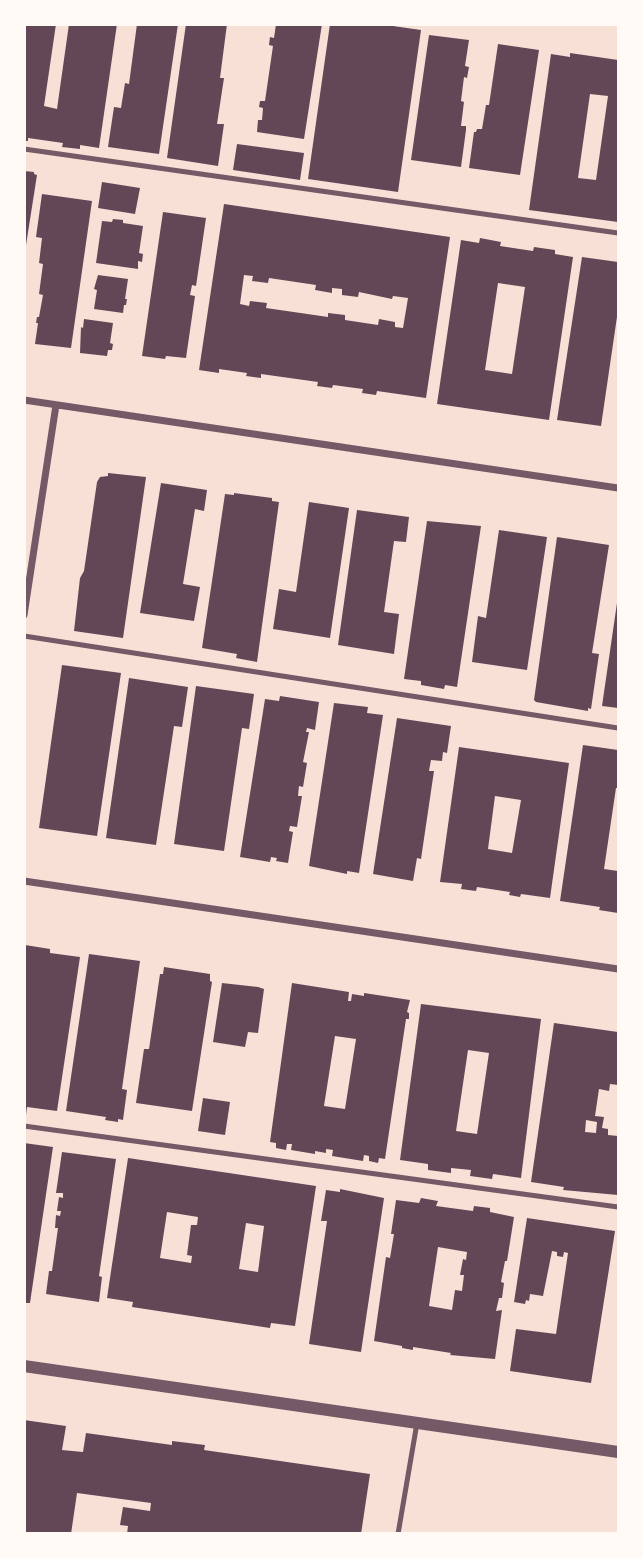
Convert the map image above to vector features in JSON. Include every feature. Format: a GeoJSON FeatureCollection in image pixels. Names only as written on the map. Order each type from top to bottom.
{"type":"FeatureCollection","features":[{"type":"Feature","properties":{"kind":"street"},"geometry":{"type":"LineString","coordinates":[[24,400],[618,488]]}},
{"type":"Feature","properties":{"kind":"street"},"geometry":{"type":"LineString","coordinates":[[24,615],[56,405]]}},
{"type":"Feature","properties":{"kind":"street"},"geometry":{"type":"LineString","coordinates":[[24,881],[618,969]]}},
{"type":"Feature","properties":{"kind":"street"},"geometry":{"type":"LineString","coordinates":[[24,1366],[618,1452]]}},
{"type":"Feature","properties":{"kind":"lane"},"geometry":{"type":"LineString","coordinates":[[24,149],[618,233]]}},
{"type":"Feature","properties":{"kind":"lane"},"geometry":{"type":"LineString","coordinates":[[24,636],[618,728]]}},
{"type":"Feature","properties":{"kind":"lane"},"geometry":{"type":"LineString","coordinates":[[24,1126],[618,1207]]}},
{"type":"Feature","properties":{"kind":"lane"},"geometry":{"type":"LineString","coordinates":[[398,1534],[417,1423]]}},
{"type":"Feature","properties":{"kind":"building"},"geometry":{"type":"Polygon","coordinates":[[[24,24],[56,24],[44,106],[57,109],[69,24],[117,24],[99,148],[80,145],[80,149],[62,147],[63,143],[28,138],[28,141],[24,141],[24,24]]]}},
{"type":"Feature","properties":{"kind":"building"},"geometry":{"type":"Polygon","coordinates":[[[137,24],[178,24],[159,154],[108,147],[114,107],[121,108],[125,83],[129,84],[137,24]]]}},
{"type":"Feature","properties":{"kind":"building"},"geometry":{"type":"Polygon","coordinates":[[[186,24],[227,24],[220,78],[224,78],[217,124],[224,124],[218,166],[167,158],[186,24]]]}},
{"type":"Feature","properties":{"kind":"building"},"geometry":{"type":"Polygon","coordinates":[[[276,24],[322,24],[304,139],[257,132],[258,120],[262,120],[263,108],[259,107],[260,101],[265,101],[273,46],[269,45],[270,37],[274,38],[276,24]]]}},
{"type":"Feature","properties":{"kind":"building"},"geometry":{"type":"Polygon","coordinates":[[[330,24],[379,24],[421,30],[398,192],[308,179],[330,24]]]}},
{"type":"Feature","properties":{"kind":"building"},"geometry":{"type":"Polygon","coordinates":[[[429,35],[469,40],[465,66],[469,67],[467,78],[464,77],[461,101],[464,102],[461,126],[466,126],[466,130],[461,167],[411,160],[429,35]]]}},
{"type":"Feature","properties":{"kind":"building"},"geometry":{"type":"Polygon","coordinates":[[[498,44],[539,50],[520,175],[469,168],[474,132],[482,129],[486,105],[489,105],[498,44]]]}},
{"type":"Feature","properties":{"kind":"building"},"geometry":{"type":"Polygon","coordinates":[[[570,53],[618,60],[618,222],[529,210],[551,54],[570,57],[570,53]],[[590,94],[578,178],[596,180],[608,96],[590,94]]]}},
{"type":"Feature","properties":{"kind":"building"},"geometry":{"type":"Polygon","coordinates":[[[237,144],[304,153],[300,180],[233,170],[237,144]]]}},
{"type":"Feature","properties":{"kind":"building"},"geometry":{"type":"Polygon","coordinates":[[[24,171],[37,175],[26,245],[24,171]]]}},
{"type":"Feature","properties":{"kind":"building"},"geometry":{"type":"Polygon","coordinates":[[[102,182],[140,188],[135,214],[98,208],[102,182]]]}},
{"type":"Feature","properties":{"kind":"building"},"geometry":{"type":"Polygon","coordinates":[[[42,194],[92,201],[71,348],[35,344],[36,323],[43,295],[39,294],[43,264],[39,263],[42,238],[36,237],[42,194]]]}},
{"type":"Feature","properties":{"kind":"building"},"geometry":{"type":"Polygon","coordinates":[[[224,204],[450,237],[426,398],[377,391],[376,395],[362,393],[363,389],[317,386],[318,382],[261,374],[261,378],[219,369],[219,373],[199,370],[224,204]],[[244,275],[240,304],[249,306],[250,301],[267,303],[266,308],[328,317],[328,313],[345,315],[345,320],[378,325],[379,319],[395,322],[395,327],[403,328],[408,298],[393,296],[392,299],[359,292],[358,297],[342,295],[342,289],[332,288],[332,293],[315,290],[316,285],[269,278],[268,283],[252,281],[253,276],[244,275]]]}},
{"type":"Feature","properties":{"kind":"building"},"geometry":{"type":"Polygon","coordinates":[[[163,212],[206,218],[196,286],[192,285],[190,295],[195,296],[186,358],[142,356],[163,212]]]}},
{"type":"Feature","properties":{"kind":"building"},"geometry":{"type":"Polygon","coordinates":[[[113,219],[143,226],[139,253],[143,254],[142,262],[138,261],[138,269],[96,263],[102,221],[112,222],[113,219]]]}},
{"type":"Feature","properties":{"kind":"building"},"geometry":{"type":"Polygon","coordinates":[[[480,238],[501,242],[500,246],[533,251],[534,247],[555,250],[555,254],[573,257],[549,420],[437,404],[461,240],[479,243],[480,238]],[[498,283],[485,370],[512,374],[525,287],[498,283]]]}},
{"type":"Feature","properties":{"kind":"building"},"geometry":{"type":"Polygon","coordinates":[[[582,257],[618,262],[618,310],[601,426],[557,420],[582,257]]]}},
{"type":"Feature","properties":{"kind":"building"},"geometry":{"type":"Polygon","coordinates":[[[98,275],[128,279],[123,313],[94,309],[97,290],[94,289],[98,275]]]}},
{"type":"Feature","properties":{"kind":"building"},"geometry":{"type":"Polygon","coordinates":[[[84,319],[113,323],[110,343],[113,344],[112,350],[108,350],[107,356],[80,353],[84,319]]]}},
{"type":"Feature","properties":{"kind":"building"},"geometry":{"type":"Polygon","coordinates":[[[108,473],[146,477],[123,638],[74,631],[80,578],[84,571],[97,482],[100,477],[108,476],[108,473]]]}},
{"type":"Feature","properties":{"kind":"building"},"geometry":{"type":"Polygon","coordinates":[[[161,483],[207,490],[204,511],[195,509],[183,584],[200,587],[194,621],[140,613],[161,483]]]}},
{"type":"Feature","properties":{"kind":"building"},"geometry":{"type":"Polygon","coordinates":[[[225,494],[272,498],[272,501],[279,502],[257,662],[236,658],[237,654],[202,648],[225,494]]]}},
{"type":"Feature","properties":{"kind":"building"},"geometry":{"type":"Polygon","coordinates":[[[309,502],[349,508],[330,638],[273,629],[279,589],[296,592],[309,502]]]}},
{"type":"Feature","properties":{"kind":"building"},"geometry":{"type":"Polygon","coordinates":[[[357,510],[409,517],[406,542],[394,541],[384,612],[399,614],[394,654],[338,645],[357,510]]]}},
{"type":"Feature","properties":{"kind":"building"},"geometry":{"type":"Polygon","coordinates":[[[427,521],[481,526],[457,687],[445,685],[444,689],[421,685],[421,681],[404,679],[427,521]]]}},
{"type":"Feature","properties":{"kind":"building"},"geometry":{"type":"Polygon","coordinates":[[[499,530],[547,537],[527,670],[472,662],[478,616],[486,618],[499,530]]]}},
{"type":"Feature","properties":{"kind":"building"},"geometry":{"type":"Polygon","coordinates":[[[557,537],[609,545],[592,653],[599,654],[591,709],[588,708],[588,711],[534,700],[557,537]]]}},
{"type":"Feature","properties":{"kind":"building"},"geometry":{"type":"Polygon","coordinates":[[[618,603],[618,708],[602,706],[618,603]]]}},
{"type":"Feature","properties":{"kind":"building"},"geometry":{"type":"Polygon","coordinates":[[[62,665],[121,673],[97,836],[39,828],[62,665]]]}},
{"type":"Feature","properties":{"kind":"building"},"geometry":{"type":"Polygon","coordinates":[[[129,678],[188,687],[182,727],[174,726],[156,845],[106,838],[129,678]]]}},
{"type":"Feature","properties":{"kind":"building"},"geometry":{"type":"Polygon","coordinates":[[[196,686],[254,694],[249,729],[242,728],[224,851],[174,844],[196,686]]]}},
{"type":"Feature","properties":{"kind":"building"},"geometry":{"type":"Polygon","coordinates":[[[280,696],[319,702],[315,730],[307,728],[306,732],[309,732],[303,762],[307,763],[303,787],[299,786],[298,796],[302,796],[297,827],[290,826],[289,831],[293,832],[288,863],[276,861],[277,858],[271,857],[270,862],[240,857],[265,699],[279,701],[280,696]]]}},
{"type":"Feature","properties":{"kind":"building"},"geometry":{"type":"Polygon","coordinates":[[[334,703],[368,707],[367,713],[383,715],[359,873],[347,871],[347,874],[309,866],[334,703]]]}},
{"type":"Feature","properties":{"kind":"building"},"geometry":{"type":"Polygon","coordinates":[[[397,718],[451,726],[447,753],[443,752],[442,761],[431,760],[429,771],[434,771],[421,859],[417,858],[413,881],[373,874],[397,718]]]}},
{"type":"Feature","properties":{"kind":"building"},"geometry":{"type":"Polygon","coordinates":[[[583,745],[618,750],[618,788],[604,869],[618,871],[618,913],[599,910],[600,907],[560,901],[583,745]]]}},
{"type":"Feature","properties":{"kind":"building"},"geometry":{"type":"Polygon","coordinates":[[[459,747],[569,763],[550,898],[521,894],[520,897],[509,895],[510,892],[477,887],[476,891],[461,889],[462,884],[440,882],[459,747]],[[495,796],[488,849],[512,853],[521,800],[495,796]]]}},
{"type":"Feature","properties":{"kind":"building"},"geometry":{"type":"Polygon","coordinates":[[[25,945],[50,949],[50,953],[80,957],[57,1111],[27,1107],[26,1115],[25,945]]]}},
{"type":"Feature","properties":{"kind":"building"},"geometry":{"type":"Polygon","coordinates":[[[89,954],[140,961],[122,1089],[127,1090],[123,1120],[118,1119],[118,1122],[105,1120],[106,1117],[66,1111],[89,954]]]}},
{"type":"Feature","properties":{"kind":"building"},"geometry":{"type":"Polygon","coordinates":[[[164,967],[210,974],[212,982],[192,1111],[136,1103],[144,1049],[149,1049],[160,974],[163,974],[164,967]]]}},
{"type":"Feature","properties":{"kind":"building"},"geometry":{"type":"Polygon","coordinates":[[[222,983],[264,989],[258,1033],[248,1032],[245,1047],[213,1042],[222,983]]]}},
{"type":"Feature","properties":{"kind":"building"},"geometry":{"type":"Polygon","coordinates":[[[292,983],[349,992],[348,1001],[351,1001],[352,994],[364,996],[364,993],[410,1000],[385,1159],[379,1158],[378,1163],[369,1161],[369,1156],[364,1155],[363,1161],[332,1156],[333,1150],[326,1149],[326,1153],[315,1151],[315,1154],[291,1150],[292,1144],[287,1144],[286,1150],[276,1148],[276,1143],[270,1142],[292,983]],[[335,1036],[324,1106],[345,1109],[356,1039],[335,1036]]]}},
{"type":"Feature","properties":{"kind":"building"},"geometry":{"type":"Polygon","coordinates":[[[421,1004],[541,1019],[521,1178],[493,1174],[492,1179],[470,1176],[471,1170],[451,1168],[451,1173],[428,1170],[428,1164],[400,1160],[421,1004]],[[468,1050],[456,1131],[477,1134],[489,1053],[468,1050]]]}},
{"type":"Feature","properties":{"kind":"building"},"geometry":{"type":"Polygon","coordinates":[[[554,1023],[618,1032],[618,1085],[610,1084],[609,1091],[599,1089],[595,1116],[604,1117],[602,1128],[608,1129],[608,1135],[618,1136],[618,1195],[563,1190],[564,1187],[531,1182],[554,1023]],[[586,1120],[585,1132],[596,1133],[597,1122],[586,1120]]]}},
{"type":"Feature","properties":{"kind":"building"},"geometry":{"type":"Polygon","coordinates":[[[203,1098],[230,1102],[225,1135],[198,1131],[203,1098]]]}},
{"type":"Feature","properties":{"kind":"building"},"geometry":{"type":"Polygon","coordinates":[[[24,1143],[53,1147],[30,1303],[24,1303],[24,1143]]]}},
{"type":"Feature","properties":{"kind":"building"},"geometry":{"type":"Polygon","coordinates":[[[62,1152],[116,1159],[99,1276],[102,1277],[99,1302],[46,1294],[58,1228],[55,1228],[56,1215],[60,1216],[61,1211],[57,1211],[59,1197],[63,1198],[63,1193],[56,1193],[62,1152]]]}},
{"type":"Feature","properties":{"kind":"building"},"geometry":{"type":"Polygon","coordinates":[[[128,1158],[316,1186],[295,1326],[271,1323],[270,1328],[132,1307],[133,1302],[107,1298],[128,1158]],[[167,1212],[160,1258],[191,1263],[192,1256],[187,1255],[191,1225],[197,1225],[198,1217],[167,1212]],[[246,1223],[239,1269],[258,1272],[264,1226],[246,1223]]]}},
{"type":"Feature","properties":{"kind":"building"},"geometry":{"type":"Polygon","coordinates":[[[340,1189],[384,1198],[361,1352],[309,1344],[327,1221],[321,1221],[326,1190],[340,1192],[340,1189]]]}},
{"type":"Feature","properties":{"kind":"building"},"geometry":{"type":"Polygon","coordinates":[[[421,1198],[438,1201],[436,1206],[473,1211],[474,1206],[490,1208],[490,1212],[514,1217],[501,1282],[504,1283],[502,1298],[499,1298],[496,1311],[502,1310],[495,1359],[450,1355],[451,1353],[413,1347],[413,1350],[374,1341],[386,1257],[390,1258],[394,1234],[391,1234],[396,1200],[419,1203],[421,1198]],[[438,1247],[429,1306],[452,1310],[455,1290],[462,1291],[464,1275],[460,1275],[467,1252],[438,1247]]]}},
{"type":"Feature","properties":{"kind":"building"},"geometry":{"type":"Polygon","coordinates":[[[527,1218],[615,1231],[591,1383],[510,1371],[516,1329],[556,1334],[568,1253],[564,1252],[563,1257],[552,1251],[543,1296],[530,1294],[529,1301],[526,1300],[525,1304],[514,1302],[527,1218]]]}},
{"type":"Feature","properties":{"kind":"building"},"geometry":{"type":"Polygon","coordinates":[[[24,1420],[66,1426],[62,1450],[83,1452],[86,1433],[172,1445],[172,1441],[205,1445],[204,1450],[370,1474],[361,1534],[127,1534],[128,1526],[120,1525],[123,1507],[150,1511],[151,1503],[77,1493],[71,1534],[24,1534],[24,1420]]]}}]}
